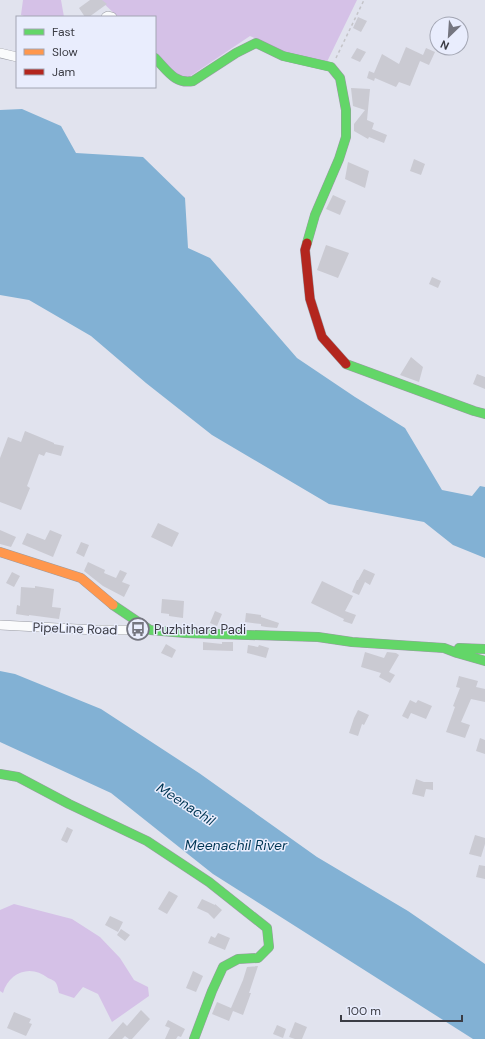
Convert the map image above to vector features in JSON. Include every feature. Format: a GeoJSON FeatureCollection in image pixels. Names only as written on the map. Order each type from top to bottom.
{"type":"FeatureCollection","features":[{"type":"Feature","properties":{"kind":"street"},"geometry":{"type":"LineString","coordinates":[[156,59],[170,74],[184,83],[193,81],[236,53],[256,43],[283,56],[331,67],[340,78],[346,110],[346,137],[340,159],[315,215],[305,250],[310,299],[322,337],[346,364],[485,414]]}},
{"type":"Feature","properties":{"kind":"street"},"geometry":{"type":"LineString","coordinates":[[0,53],[16,57]]}},
{"type":"Feature","properties":{"kind":"street"},"geometry":{"type":"LineString","coordinates":[[0,552],[81,578],[116,608],[150,630],[192,633],[318,637],[352,642],[485,649]]}},
{"type":"Feature","properties":{"kind":"street","name":"PipeLine Road"},"geometry":{"type":"LineString","coordinates":[[0,625],[96,630],[150,630]]}},
{"type":"Feature","properties":{"kind":"street"},"geometry":{"type":"LineString","coordinates":[[444,648],[485,661]]}},
{"type":"Feature","properties":{"kind":"street"},"geometry":{"type":"LineString","coordinates":[[0,774],[18,777],[68,804],[147,840],[208,882],[267,928],[269,947],[258,958],[238,959],[222,966],[194,1039]]}},
{"type":"Feature","properties":{"kind":"path"},"geometry":{"type":"LineString","coordinates":[[331,67],[364,0]]}},
{"type":"Feature","properties":{"kind":"shaded area"},"geometry":{"type":"Polygon","coordinates":[[[23,0],[61,0],[64,16],[24,16],[21,15],[23,0]]]}},
{"type":"Feature","properties":{"kind":"shaded area"},"geometry":{"type":"Polygon","coordinates":[[[100,0],[357,0],[323,70],[250,36],[183,81],[156,55],[156,16],[117,16],[100,0]]]}},
{"type":"Feature","properties":{"kind":"shaded area"},"geometry":{"type":"Polygon","coordinates":[[[14,904],[72,919],[100,937],[120,958],[134,980],[148,987],[149,996],[112,1022],[98,994],[83,987],[74,998],[59,993],[57,985],[52,979],[35,971],[21,972],[15,975],[6,986],[3,993],[0,991],[0,910],[14,904]]]}},
{"type":"Feature","properties":{"kind":"water"},"geometry":{"type":"Polygon","coordinates":[[[22,109],[61,126],[76,153],[143,157],[185,198],[188,248],[210,258],[297,358],[405,428],[442,490],[472,496],[480,486],[485,487],[485,558],[453,545],[424,522],[329,504],[212,435],[146,383],[91,336],[29,300],[0,295],[0,110],[22,109]]]}},
{"type":"Feature","properties":{"kind":"water","name":"Meenachil River"},"geometry":{"type":"Polygon","coordinates":[[[0,671],[15,674],[101,709],[199,773],[317,857],[408,911],[485,964],[485,1039],[473,1039],[213,874],[111,793],[0,742],[0,671]]]}},
{"type":"Feature","properties":{"kind":"building"},"geometry":{"type":"Polygon","coordinates":[[[90,0],[102,0],[107,4],[90,16],[84,16],[79,8],[90,0]]]}},
{"type":"Feature","properties":{"kind":"building"},"geometry":{"type":"Polygon","coordinates":[[[358,17],[367,21],[361,32],[353,28],[358,17]]]}},
{"type":"Feature","properties":{"kind":"building"},"geometry":{"type":"Polygon","coordinates":[[[406,47],[423,55],[426,48],[429,49],[429,56],[433,56],[429,65],[420,61],[410,86],[399,82],[396,87],[375,78],[374,81],[367,78],[369,71],[374,73],[382,54],[399,64],[406,47]]]}},
{"type":"Feature","properties":{"kind":"building"},"geometry":{"type":"Polygon","coordinates":[[[357,48],[366,52],[360,62],[351,58],[357,48]]]}},
{"type":"Feature","properties":{"kind":"building"},"geometry":{"type":"Polygon","coordinates":[[[351,88],[370,89],[367,120],[374,123],[372,129],[387,135],[384,143],[369,137],[368,139],[354,131],[354,124],[365,110],[353,106],[351,88]]]}},
{"type":"Feature","properties":{"kind":"building"},"geometry":{"type":"Polygon","coordinates":[[[414,159],[425,164],[421,175],[410,171],[414,159]]]}},
{"type":"Feature","properties":{"kind":"building"},"geometry":{"type":"Polygon","coordinates":[[[348,162],[369,171],[365,188],[345,179],[348,162]]]}},
{"type":"Feature","properties":{"kind":"building"},"geometry":{"type":"Polygon","coordinates":[[[333,195],[346,201],[340,215],[326,209],[333,195]]]}},
{"type":"Feature","properties":{"kind":"building"},"geometry":{"type":"Polygon","coordinates":[[[326,245],[349,253],[338,278],[317,270],[326,245]]]}},
{"type":"Feature","properties":{"kind":"building"},"geometry":{"type":"Polygon","coordinates":[[[432,277],[441,281],[438,288],[429,284],[432,277]]]}},
{"type":"Feature","properties":{"kind":"building"},"geometry":{"type":"Polygon","coordinates":[[[411,357],[423,367],[419,382],[400,375],[411,357]]]}},
{"type":"Feature","properties":{"kind":"building"},"geometry":{"type":"Polygon","coordinates":[[[477,374],[485,377],[485,389],[473,384],[477,374]]]}},
{"type":"Feature","properties":{"kind":"building"},"geometry":{"type":"Polygon","coordinates":[[[25,431],[54,444],[64,446],[61,456],[46,452],[44,456],[39,454],[27,486],[30,488],[21,510],[0,502],[0,458],[8,437],[21,442],[25,431]]]}},
{"type":"Feature","properties":{"kind":"building"},"geometry":{"type":"Polygon","coordinates":[[[158,523],[179,533],[172,547],[151,537],[158,523]]]}},
{"type":"Feature","properties":{"kind":"building"},"geometry":{"type":"Polygon","coordinates":[[[0,530],[16,537],[11,547],[0,544],[0,530]]]}},
{"type":"Feature","properties":{"kind":"building"},"geometry":{"type":"Polygon","coordinates":[[[50,530],[62,535],[53,557],[22,544],[27,533],[45,540],[50,530]]]}},
{"type":"Feature","properties":{"kind":"building"},"geometry":{"type":"Polygon","coordinates":[[[81,542],[89,545],[84,557],[76,553],[81,542]]]}},
{"type":"Feature","properties":{"kind":"building"},"geometry":{"type":"Polygon","coordinates":[[[88,562],[105,570],[104,573],[116,578],[120,570],[127,573],[122,582],[130,585],[124,597],[103,586],[84,571],[88,562]]]}},
{"type":"Feature","properties":{"kind":"building"},"geometry":{"type":"Polygon","coordinates":[[[364,569],[375,574],[370,585],[365,582],[359,595],[352,592],[364,569]]]}},
{"type":"Feature","properties":{"kind":"building"},"geometry":{"type":"Polygon","coordinates":[[[12,572],[20,576],[14,587],[6,583],[12,572]]]}},
{"type":"Feature","properties":{"kind":"building"},"geometry":{"type":"Polygon","coordinates":[[[322,581],[353,596],[345,611],[356,615],[352,624],[343,621],[344,619],[311,603],[322,581]]]}},
{"type":"Feature","properties":{"kind":"building"},"geometry":{"type":"Polygon","coordinates":[[[35,586],[54,589],[52,607],[61,608],[59,619],[16,614],[17,605],[20,606],[21,587],[35,588],[35,586]]]}},
{"type":"Feature","properties":{"kind":"building"},"geometry":{"type":"Polygon","coordinates":[[[162,599],[184,601],[183,618],[161,613],[162,599]]]}},
{"type":"Feature","properties":{"kind":"building"},"geometry":{"type":"Polygon","coordinates":[[[215,611],[222,614],[217,626],[210,623],[215,611]]]}},
{"type":"Feature","properties":{"kind":"building"},"geometry":{"type":"Polygon","coordinates":[[[246,613],[261,615],[261,617],[279,623],[278,626],[277,628],[266,627],[261,626],[261,624],[245,622],[246,613]]]}},
{"type":"Feature","properties":{"kind":"building"},"geometry":{"type":"Polygon","coordinates":[[[203,642],[222,644],[222,642],[233,642],[233,651],[203,650],[203,642]]]}},
{"type":"Feature","properties":{"kind":"building"},"geometry":{"type":"Polygon","coordinates":[[[166,644],[176,650],[172,658],[161,653],[166,644]]]}},
{"type":"Feature","properties":{"kind":"building"},"geometry":{"type":"Polygon","coordinates":[[[248,645],[258,647],[259,645],[269,648],[266,658],[247,653],[248,645]]]}},
{"type":"Feature","properties":{"kind":"building"},"geometry":{"type":"Polygon","coordinates":[[[365,652],[384,658],[387,652],[396,653],[399,655],[389,672],[395,675],[390,683],[379,677],[381,673],[361,667],[365,652]]]}},
{"type":"Feature","properties":{"kind":"building"},"geometry":{"type":"Polygon","coordinates":[[[459,676],[478,681],[476,687],[485,689],[485,702],[471,699],[461,722],[470,725],[465,738],[446,732],[455,707],[453,706],[460,688],[456,687],[459,676]]]}},
{"type":"Feature","properties":{"kind":"building"},"geometry":{"type":"Polygon","coordinates":[[[410,700],[416,703],[418,700],[432,706],[426,719],[411,713],[408,719],[402,716],[410,700]]]}},
{"type":"Feature","properties":{"kind":"building"},"geometry":{"type":"Polygon","coordinates":[[[358,710],[369,715],[364,725],[362,724],[358,736],[349,733],[358,710]]]}},
{"type":"Feature","properties":{"kind":"building"},"geometry":{"type":"Polygon","coordinates":[[[480,738],[485,740],[485,754],[476,751],[480,738]]]}},
{"type":"Feature","properties":{"kind":"building"},"geometry":{"type":"Polygon","coordinates":[[[416,779],[424,782],[433,782],[433,790],[426,789],[424,797],[412,794],[416,779]]]}},
{"type":"Feature","properties":{"kind":"building"},"geometry":{"type":"Polygon","coordinates":[[[67,827],[73,830],[67,843],[61,840],[67,827]]]}},
{"type":"Feature","properties":{"kind":"building"},"geometry":{"type":"Polygon","coordinates":[[[475,835],[485,838],[485,844],[481,857],[469,854],[475,835]]]}},
{"type":"Feature","properties":{"kind":"building"},"geometry":{"type":"Polygon","coordinates":[[[479,865],[485,866],[485,879],[476,877],[479,865]]]}},
{"type":"Feature","properties":{"kind":"building"},"geometry":{"type":"Polygon","coordinates":[[[169,891],[178,896],[167,914],[158,909],[169,891]]]}},
{"type":"Feature","properties":{"kind":"building"},"geometry":{"type":"Polygon","coordinates":[[[202,899],[215,904],[222,910],[214,919],[208,913],[197,908],[202,899]]]}},
{"type":"Feature","properties":{"kind":"building"},"geometry":{"type":"Polygon","coordinates":[[[110,916],[123,922],[118,932],[105,925],[110,916]]]}},
{"type":"Feature","properties":{"kind":"building"},"geometry":{"type":"Polygon","coordinates":[[[121,929],[130,935],[125,941],[117,935],[121,929]]]}},
{"type":"Feature","properties":{"kind":"building"},"geometry":{"type":"Polygon","coordinates":[[[218,933],[230,938],[225,950],[208,943],[211,936],[215,938],[218,933]]]}},
{"type":"Feature","properties":{"kind":"building"},"geometry":{"type":"Polygon","coordinates":[[[258,966],[249,993],[251,993],[243,1015],[233,1011],[229,1021],[212,1014],[217,1002],[231,1008],[247,967],[258,966]]]}},
{"type":"Feature","properties":{"kind":"building"},"geometry":{"type":"Polygon","coordinates":[[[193,971],[203,976],[196,992],[186,988],[193,971]]]}},
{"type":"Feature","properties":{"kind":"building"},"geometry":{"type":"Polygon","coordinates":[[[141,1010],[150,1019],[132,1039],[125,1036],[122,1039],[108,1039],[123,1022],[127,1026],[141,1010]]]}},
{"type":"Feature","properties":{"kind":"building"},"geometry":{"type":"Polygon","coordinates":[[[14,1012],[31,1019],[29,1023],[32,1024],[26,1036],[7,1028],[14,1012]]]}},
{"type":"Feature","properties":{"kind":"building"},"geometry":{"type":"Polygon","coordinates":[[[168,1020],[185,1029],[181,1037],[178,1036],[176,1039],[165,1039],[170,1028],[165,1026],[168,1020]]]}},
{"type":"Feature","properties":{"kind":"building"},"geometry":{"type":"Polygon","coordinates":[[[295,1022],[307,1027],[302,1039],[289,1037],[295,1022]]]}},
{"type":"Feature","properties":{"kind":"building"},"geometry":{"type":"Polygon","coordinates":[[[277,1025],[286,1029],[283,1038],[273,1034],[277,1025]]]}},
{"type":"Feature","properties":{"kind":"traffic: fast"},"geometry":{"type":"LineString","coordinates":[[156,59],[171,75],[181,81],[187,82],[193,81],[236,53],[256,43],[283,56],[331,67],[340,78],[346,110],[346,137],[339,159],[315,215],[307,243]]}},
{"type":"Feature","properties":{"kind":"traffic: fast"},"geometry":{"type":"LineString","coordinates":[[346,364],[485,414]]}},
{"type":"Feature","properties":{"kind":"traffic: fast"},"geometry":{"type":"LineString","coordinates":[[113,605],[150,630],[185,633],[318,637],[352,642],[444,648],[485,661]]}},
{"type":"Feature","properties":{"kind":"traffic: fast"},"geometry":{"type":"LineString","coordinates":[[459,648],[485,649]]}},
{"type":"Feature","properties":{"kind":"traffic: fast"},"geometry":{"type":"LineString","coordinates":[[0,774],[18,777],[69,804],[147,841],[209,882],[267,928],[269,947],[258,958],[238,959],[223,967],[212,991],[194,1039]]}},
{"type":"Feature","properties":{"kind":"traffic: slow"},"geometry":{"type":"LineString","coordinates":[[0,552],[81,578],[113,605]]}},
{"type":"Feature","properties":{"kind":"traffic: jam"},"geometry":{"type":"LineString","coordinates":[[307,243],[305,250],[310,299],[322,337],[346,364]]}},
{"type":"Feature","properties":{"kind":"place","name":"Puzhithara Padi"},"geometry":{"type":"Point","coordinates":[138,629]}},
{"type":"Feature","properties":{"kind":"water label","name":"Meenachil"},"geometry":{"type":"Point","coordinates":[186,804]}}]}
